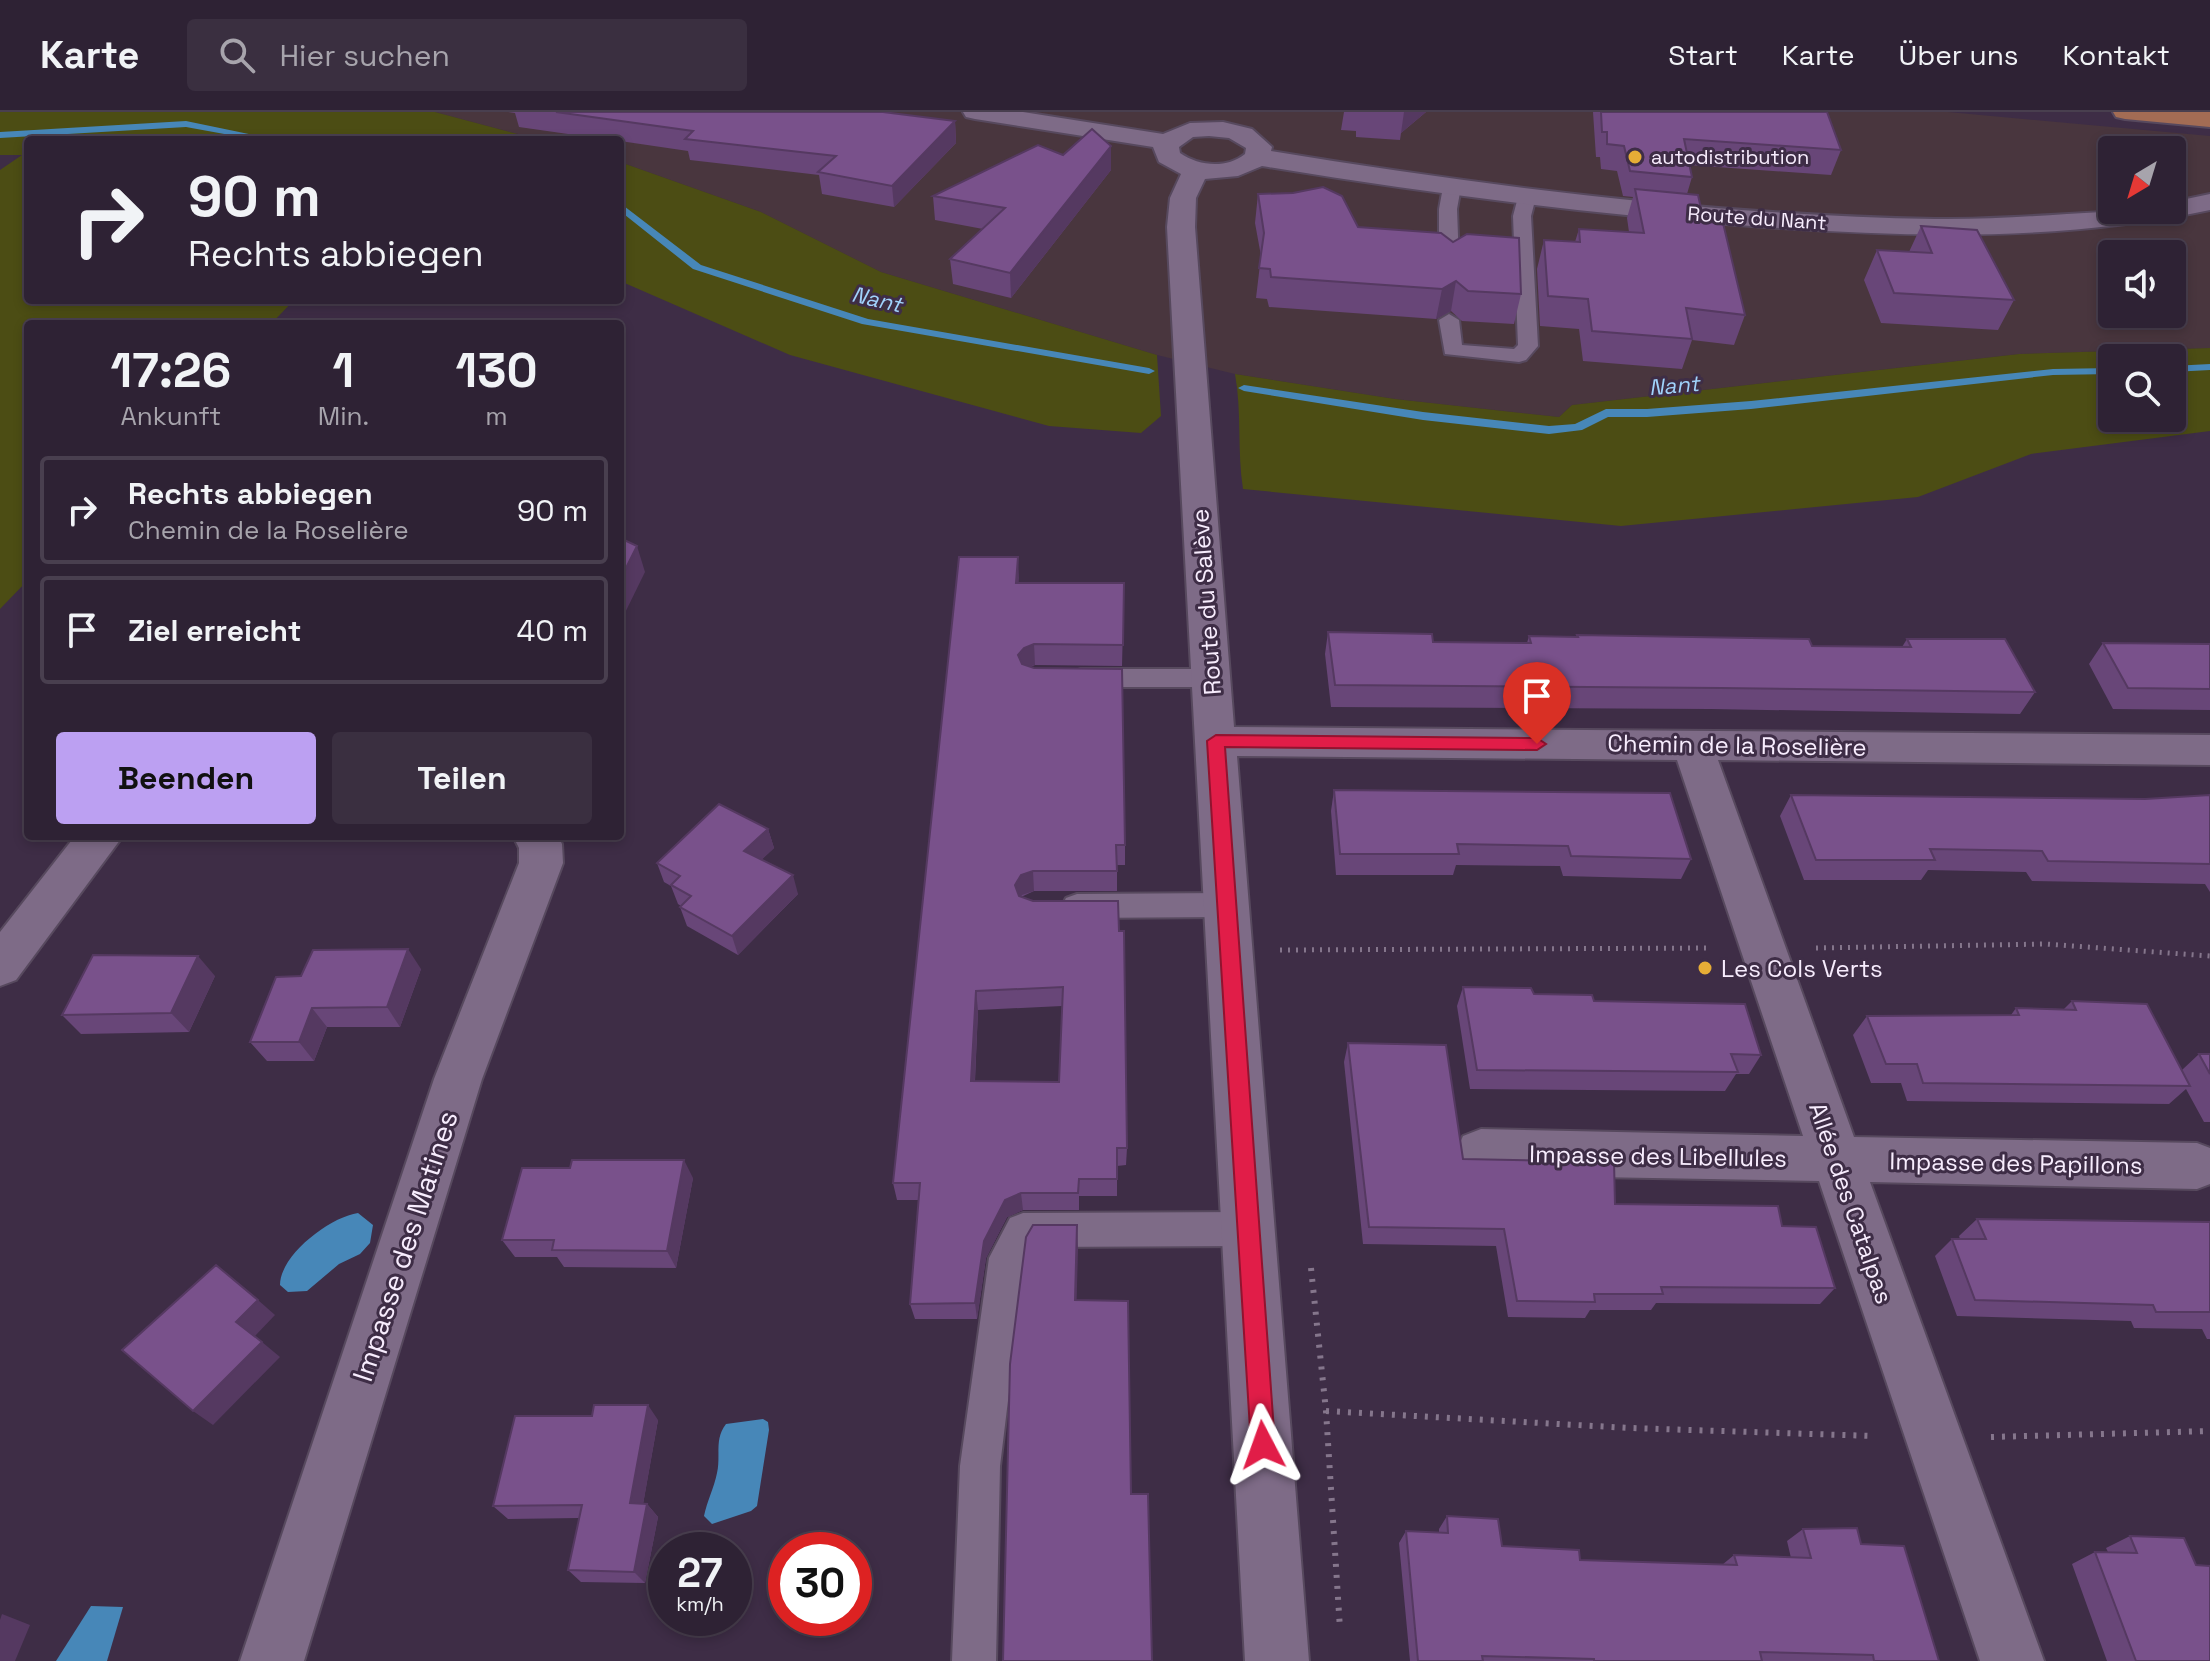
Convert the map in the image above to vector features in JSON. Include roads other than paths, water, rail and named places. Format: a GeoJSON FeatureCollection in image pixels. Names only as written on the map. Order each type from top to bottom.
{"type":"FeatureCollection","features":[{"type":"Feature","properties":{"kind":"main road"},"geometry":{"type":"LineString","coordinates":[[2125,112],[2210,119]]}},
{"type":"Feature","properties":{"kind":"street"},"geometry":{"type":"LineString","coordinates":[[975,112],[1182,156],[1229,170],[1247,165],[1257,157],[1257,143],[1245,135],[1235,121],[1191,130],[1182,156]]}},
{"type":"Feature","properties":{"kind":"street","name":"Route du Salève"},"geometry":{"type":"LineString","coordinates":[[1182,156],[1181,227],[1277,1661]]}},
{"type":"Feature","properties":{"kind":"street","name":"Route du Nant"},"geometry":{"type":"LineString","coordinates":[[1257,157],[1527,197],[1760,219],[1942,227],[2099,222],[2210,202]]}},
{"type":"Feature","properties":{"kind":"street","name":"Chemin de la Roselière"},"geometry":{"type":"LineString","coordinates":[[1216,741],[2210,750]]}},
{"type":"Feature","properties":{"kind":"street","name":"Allée des Catalpas"},"geometry":{"type":"LineString","coordinates":[[1692,745],[2012,1661]]}},
{"type":"Feature","properties":{"kind":"street"},"geometry":{"type":"LineString","coordinates":[[0,967],[83,855],[98,840]]}},
{"type":"Feature","properties":{"kind":"street","name":"Impasse des Matines"},"geometry":{"type":"LineString","coordinates":[[272,1661],[458,1079],[541,863],[541,844],[538,840]]}},
{"type":"Feature","properties":{"kind":"street","name":"Impasse des Libellules"},"geometry":{"type":"LineString","coordinates":[[1481,1152],[1835,1160]]}},
{"type":"Feature","properties":{"kind":"street","name":"Impasse des Papillons"},"geometry":{"type":"LineString","coordinates":[[1835,1160],[2197,1166]]}},
{"type":"Feature","properties":{"kind":"lane"},"geometry":{"type":"LineString","coordinates":[[1449,263],[1448,209],[1452,187]]}},
{"type":"Feature","properties":{"kind":"lane"},"geometry":{"type":"LineString","coordinates":[[1449,320],[1452,350],[1519,356],[1528,346],[1522,216],[1527,197]]}},
{"type":"Feature","properties":{"kind":"lane"},"geometry":{"type":"LineString","coordinates":[[1049,678],[1211,678]]}},
{"type":"Feature","properties":{"kind":"lane"},"geometry":{"type":"LineString","coordinates":[[1049,906],[1227,905]]}},
{"type":"Feature","properties":{"kind":"lane"},"geometry":{"type":"LineString","coordinates":[[974,1661],[980,1466],[1007,1258],[1023,1230],[1249,1229]]}},
{"type":"Feature","properties":{"kind":"water"},"geometry":{"type":"Polygon","coordinates":[[[358,1213],[373,1225],[370,1243],[360,1254],[339,1264],[307,1291],[288,1292],[280,1285],[288,1262],[308,1239],[334,1222],[358,1213]]]}},
{"type":"Feature","properties":{"kind":"water"},"geometry":{"type":"Polygon","coordinates":[[[763,1419],[768,1422],[769,1430],[757,1506],[751,1511],[712,1524],[704,1516],[717,1473],[722,1430],[726,1424],[763,1419]]]}},
{"type":"Feature","properties":{"kind":"water"},"geometry":{"type":"Polygon","coordinates":[[[91,1606],[123,1607],[107,1661],[56,1661],[91,1606]]]}},
{"type":"Feature","properties":{"kind":"waterway","name":"Nant"},"geometry":{"type":"LineString","coordinates":[[0,135],[186,124],[250,136]]}},
{"type":"Feature","properties":{"kind":"waterway","name":"Nant"},"geometry":{"type":"LineString","coordinates":[[624,209],[697,267],[866,322],[1149,371]]}},
{"type":"Feature","properties":{"kind":"waterway","name":"Nant"},"geometry":{"type":"LineString","coordinates":[[2186,368],[2210,367]]}},
{"type":"Feature","properties":{"kind":"waterway","name":"Nant"},"geometry":{"type":"LineString","coordinates":[[1244,388],[1423,416],[1549,430],[1578,427],[1606,413],[1751,405],[2053,372],[2098,371]]}},
{"type":"Feature","properties":{"kind":"place","name":"autodistribution"},"geometry":{"type":"Point","coordinates":[1635,157]}},
{"type":"Feature","properties":{"kind":"place","name":"Les Cols Verts"},"geometry":{"type":"Point","coordinates":[1705,968]}}]}
